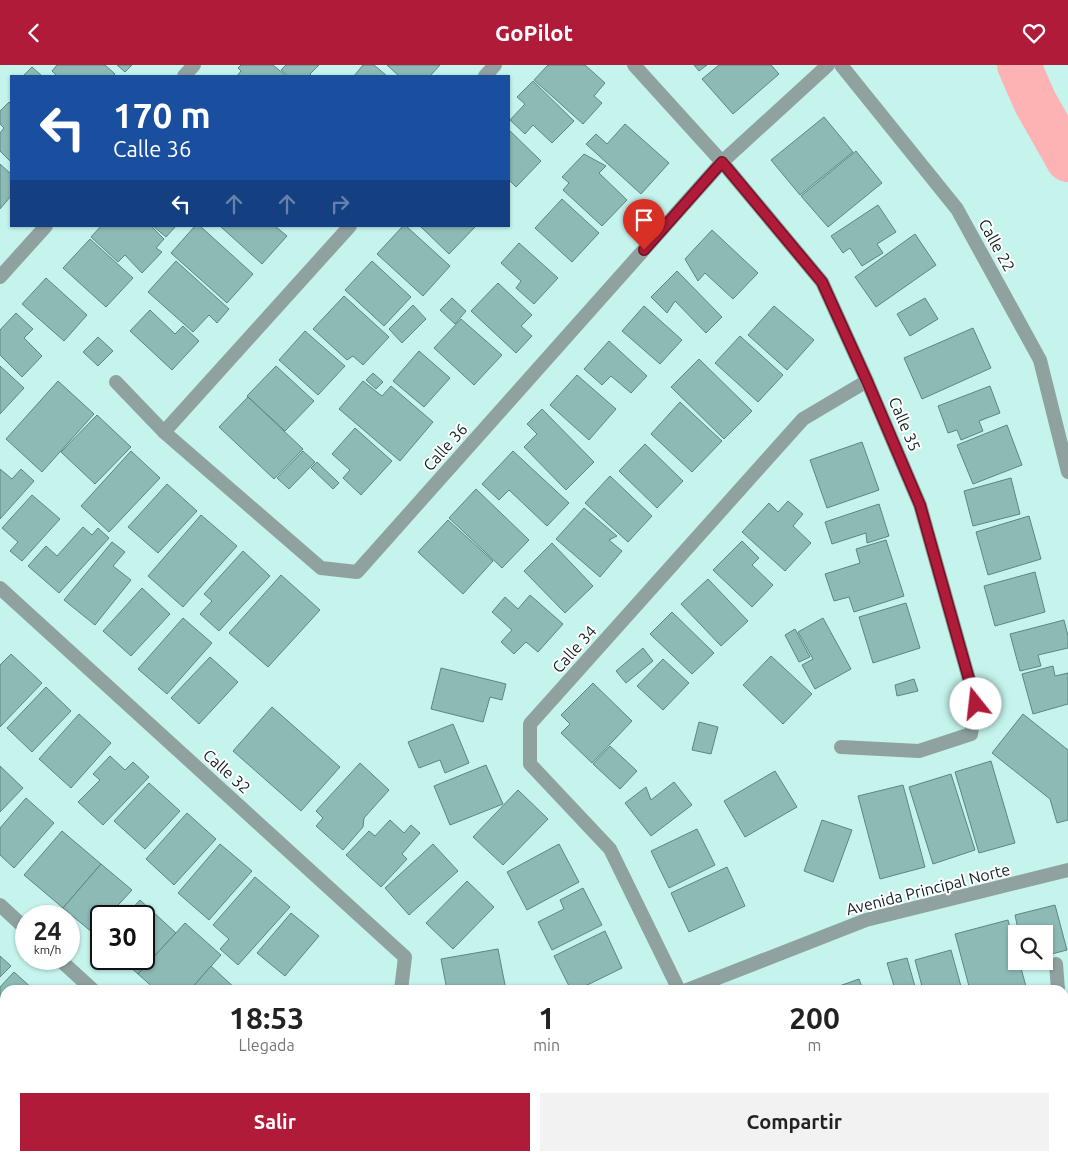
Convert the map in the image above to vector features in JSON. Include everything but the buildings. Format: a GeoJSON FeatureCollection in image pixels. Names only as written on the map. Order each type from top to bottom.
{"type":"FeatureCollection","features":[{"type":"Feature","properties":{"kind":"street"},"geometry":{"type":"LineString","coordinates":[[185,75],[194,65]]}},
{"type":"Feature","properties":{"kind":"street"},"geometry":{"type":"LineString","coordinates":[[486,75],[495,65]]}},
{"type":"Feature","properties":{"kind":"street","name":"Calle 35"},"geometry":{"type":"LineString","coordinates":[[634,65],[722,162],[822,282],[920,505],[976,704],[971,734],[919,751],[840,747]]}},
{"type":"Feature","properties":{"kind":"street"},"geometry":{"type":"LineString","coordinates":[[722,162],[828,65]]}},
{"type":"Feature","properties":{"kind":"street","name":"Calle 22"},"geometry":{"type":"LineString","coordinates":[[841,65],[957,209],[1040,359],[1068,472]]}},
{"type":"Feature","properties":{"kind":"street","name":"Calle 36"},"geometry":{"type":"LineString","coordinates":[[116,382],[164,432],[321,568],[357,572],[722,162]]}},
{"type":"Feature","properties":{"kind":"street"},"geometry":{"type":"LineString","coordinates":[[0,277],[45,227]]}},
{"type":"Feature","properties":{"kind":"street"},"geometry":{"type":"LineString","coordinates":[[164,432],[349,227]]}},
{"type":"Feature","properties":{"kind":"street","name":"Calle 34"},"geometry":{"type":"LineString","coordinates":[[677,985],[610,849],[530,764],[530,724],[803,419],[867,381]]}},
{"type":"Feature","properties":{"kind":"street","name":"Calle 32"},"geometry":{"type":"LineString","coordinates":[[0,588],[405,957],[402,985]]}},
{"type":"Feature","properties":{"kind":"street","name":"Avenida Principal Norte"},"geometry":{"type":"LineString","coordinates":[[700,985],[866,920],[1068,870]]}},
{"type":"Feature","properties":{"kind":"street"},"geometry":{"type":"LineString","coordinates":[[0,905],[15,919]]}},
{"type":"Feature","properties":{"kind":"street"},"geometry":{"type":"LineString","coordinates":[[1056,964],[1058,985]]}},
{"type":"Feature","properties":{"kind":"street"},"geometry":{"type":"LineString","coordinates":[[71,970],[88,985]]}},
{"type":"Feature","properties":{"kind":"waterway"},"geometry":{"type":"LineString","coordinates":[[1019,65],[1035,102],[1068,160]]}},
{"type":"Feature","properties":{"kind":"route"},"geometry":{"type":"LineString","coordinates":[[644,250],[722,162],[822,282],[920,505],[976,704]]}}]}
